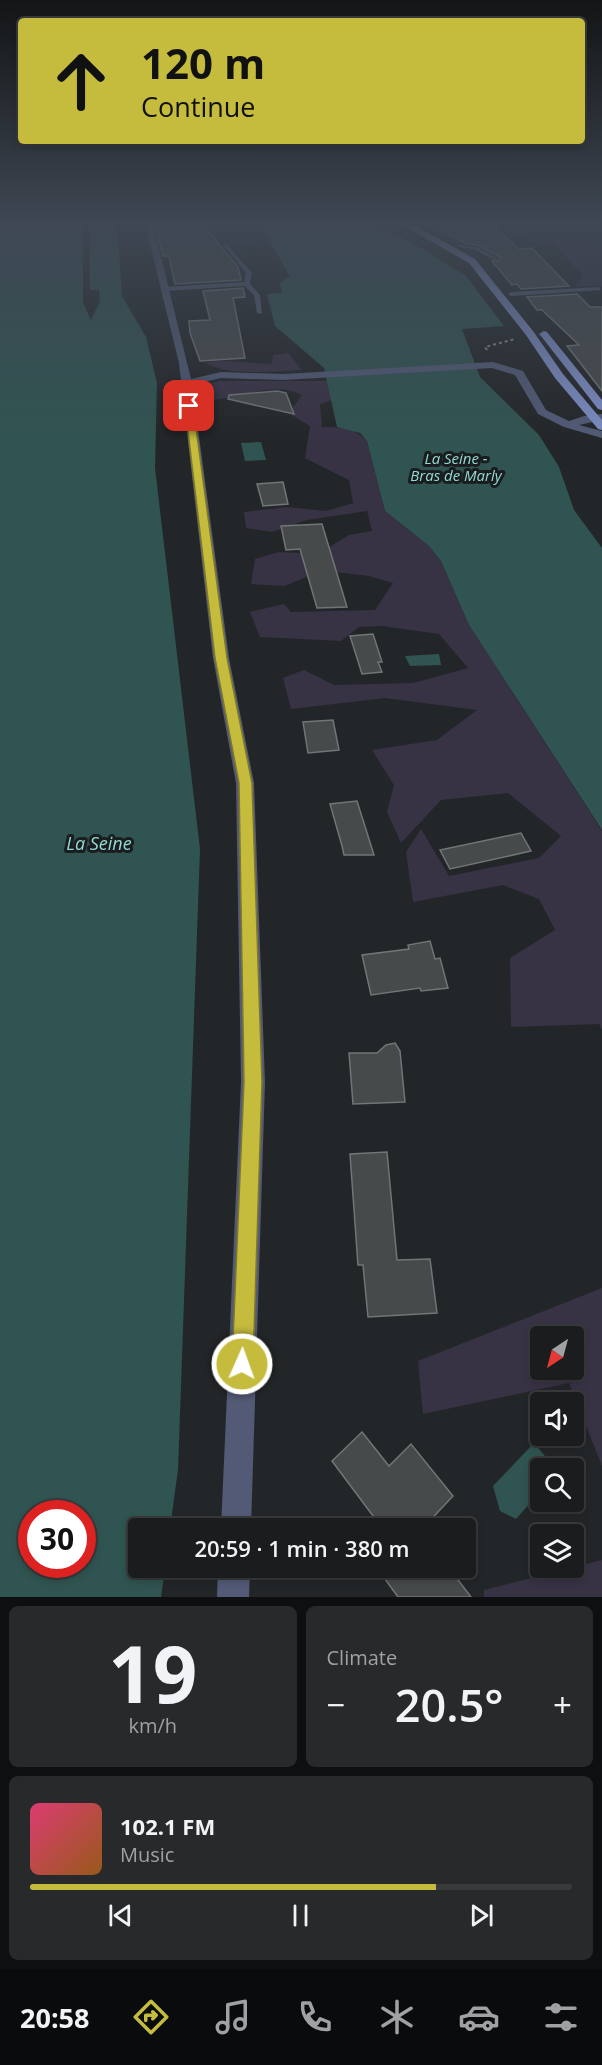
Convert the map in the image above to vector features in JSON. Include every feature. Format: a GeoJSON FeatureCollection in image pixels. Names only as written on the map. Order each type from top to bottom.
{"type":"FeatureCollection","features":[{"type":"Feature","properties":{"kind":"main road"},"geometry":{"type":"LineString","coordinates":[[499,295],[530,333],[559,376],[598,417],[602,427]]}},
{"type":"Feature","properties":{"kind":"main road"},"geometry":{"type":"LineString","coordinates":[[511,295],[602,407]]}},
{"type":"Feature","properties":{"kind":"street"},"geometry":{"type":"LineString","coordinates":[[166,295],[193,366],[186,383],[221,658],[245,783],[253,1082],[236,1518]]}},
{"type":"Feature","properties":{"kind":"street"},"geometry":{"type":"LineString","coordinates":[[186,383],[221,375],[318,376],[489,365],[519,373],[542,412],[568,425],[602,435]]}},
{"type":"Feature","properties":{"kind":"street"},"geometry":{"type":"LineString","coordinates":[[193,366],[221,375]]}},
{"type":"Feature","properties":{"kind":"street"},"geometry":{"type":"LineString","coordinates":[[568,425],[598,417]]}},
{"type":"Feature","properties":{"kind":"street"},"geometry":{"type":"LineString","coordinates":[[233,1597],[234,1578]]}},
{"type":"Feature","properties":{"kind":"lane"},"geometry":{"type":"LineString","coordinates":[[257,295],[260,313]]}},
{"type":"Feature","properties":{"kind":"path"},"geometry":{"type":"LineString","coordinates":[[489,365],[486,347],[515,339]]}},
{"type":"Feature","properties":{"kind":"shaded area"},"geometry":{"type":"Polygon","coordinates":[[[288,353],[302,370],[266,372],[225,370],[206,362],[272,364],[273,355],[288,353]]]}},
{"type":"Feature","properties":{"kind":"shaded area"},"geometry":{"type":"Polygon","coordinates":[[[220,381],[328,381],[332,400],[320,404],[322,427],[352,431],[367,441],[385,511],[429,546],[441,561],[469,625],[602,831],[602,1030],[599,1024],[511,1027],[510,958],[555,930],[539,899],[503,885],[413,902],[406,852],[421,829],[449,876],[539,858],[561,836],[508,793],[441,800],[401,843],[387,812],[394,785],[372,750],[437,740],[477,710],[385,698],[291,709],[283,678],[304,670],[334,685],[413,683],[468,668],[439,634],[382,626],[359,627],[341,641],[260,637],[250,612],[284,604],[291,612],[375,610],[393,583],[369,576],[335,572],[308,576],[285,586],[251,584],[255,559],[279,552],[318,554],[349,535],[372,531],[367,511],[307,520],[272,532],[246,528],[244,512],[287,507],[326,511],[353,503],[349,480],[305,458],[310,426],[289,413],[302,395],[288,390],[275,389],[203,401],[194,393],[203,385],[220,381]]]}},
{"type":"Feature","properties":{"kind":"shaded area"},"geometry":{"type":"Polygon","coordinates":[[[602,1288],[602,1466],[584,1421],[584,1392],[573,1392],[569,1383],[423,1414],[418,1361],[602,1288]]]}},
{"type":"Feature","properties":{"kind":"shaded area"},"geometry":{"type":"Polygon","coordinates":[[[602,1560],[602,1597],[484,1597],[484,1590],[531,1578],[584,1578],[584,1565],[602,1560]]]}},
{"type":"Feature","properties":{"kind":"water","name":"La Seine"},"geometry":{"type":"Polygon","coordinates":[[[0,295],[83,295],[83,303],[91,320],[100,301],[99,295],[122,295],[146,337],[157,383],[155,468],[200,849],[178,1470],[171,1518],[128,1518],[128,1578],[164,1578],[161,1597],[0,1597],[0,295]]]}},
{"type":"Feature","properties":{"kind":"water","name":"La Seine - Bras de Marly"},"geometry":{"type":"Polygon","coordinates":[[[267,295],[480,295],[504,326],[462,329],[480,377],[539,435],[559,467],[574,510],[602,548],[602,830],[469,625],[441,561],[429,546],[385,511],[367,441],[360,433],[337,427],[324,368],[275,326],[267,295]]]}},
{"type":"Feature","properties":{"kind":"water"},"geometry":{"type":"Polygon","coordinates":[[[261,442],[266,460],[245,461],[241,443],[261,442]]]}},
{"type":"Feature","properties":{"kind":"water"},"geometry":{"type":"Polygon","coordinates":[[[439,654],[441,665],[410,666],[405,656],[439,654]]]}},
{"type":"Feature","properties":{"kind":"water"},"geometry":{"type":"Polygon","coordinates":[[[531,1446],[537,1446],[547,1458],[530,1458],[530,1503],[516,1519],[500,1511],[493,1486],[531,1446]]]}},
{"type":"Feature","properties":{"kind":"building"},"geometry":{"type":"Polygon","coordinates":[[[204,295],[244,295],[245,297],[233,298],[245,358],[200,361],[190,333],[189,321],[210,320],[204,295]]]}},
{"type":"Feature","properties":{"kind":"building"},"geometry":{"type":"Polygon","coordinates":[[[578,295],[590,307],[602,307],[602,391],[567,346],[579,345],[542,310],[537,310],[527,297],[578,295]]]}},
{"type":"Feature","properties":{"kind":"building"},"geometry":{"type":"Polygon","coordinates":[[[277,391],[286,393],[294,414],[228,399],[229,395],[277,391]]]}},
{"type":"Feature","properties":{"kind":"building"},"geometry":{"type":"Polygon","coordinates":[[[283,482],[288,504],[263,506],[257,484],[283,482]]]}},
{"type":"Feature","properties":{"kind":"building"},"geometry":{"type":"Polygon","coordinates":[[[322,524],[347,607],[317,608],[300,549],[286,550],[281,526],[322,524]]]}},
{"type":"Feature","properties":{"kind":"building"},"geometry":{"type":"Polygon","coordinates":[[[373,634],[382,662],[378,662],[382,672],[362,674],[350,636],[373,634]]]}},
{"type":"Feature","properties":{"kind":"building"},"geometry":{"type":"Polygon","coordinates":[[[333,720],[339,750],[308,753],[303,722],[333,720]]]}},
{"type":"Feature","properties":{"kind":"building"},"geometry":{"type":"Polygon","coordinates":[[[357,801],[374,855],[344,855],[330,804],[357,801]]]}},
{"type":"Feature","properties":{"kind":"building"},"geometry":{"type":"Polygon","coordinates":[[[521,833],[531,851],[450,869],[440,850],[521,833]]]}},
{"type":"Feature","properties":{"kind":"building"},"geometry":{"type":"Polygon","coordinates":[[[430,941],[435,959],[440,958],[448,988],[421,991],[420,988],[371,995],[362,955],[409,949],[408,945],[430,941]]]}},
{"type":"Feature","properties":{"kind":"building"},"geometry":{"type":"Polygon","coordinates":[[[395,1043],[400,1051],[405,1102],[353,1104],[349,1053],[377,1053],[386,1045],[395,1043]]]}},
{"type":"Feature","properties":{"kind":"building"},"geometry":{"type":"Polygon","coordinates":[[[387,1152],[397,1260],[430,1259],[437,1313],[368,1317],[363,1265],[358,1265],[350,1154],[387,1152]]]}},
{"type":"Feature","properties":{"kind":"building"},"geometry":{"type":"Polygon","coordinates":[[[362,1432],[389,1466],[411,1444],[453,1496],[432,1518],[375,1518],[332,1461],[362,1432]]]}},
{"type":"Feature","properties":{"kind":"building"},"geometry":{"type":"Polygon","coordinates":[[[384,1578],[457,1578],[471,1597],[398,1597],[384,1578]]]}},
{"type":"Feature","properties":{"kind":"route"},"geometry":{"type":"LineString","coordinates":[[189,406],[221,658],[245,783],[253,1082],[242,1364]]}}]}
